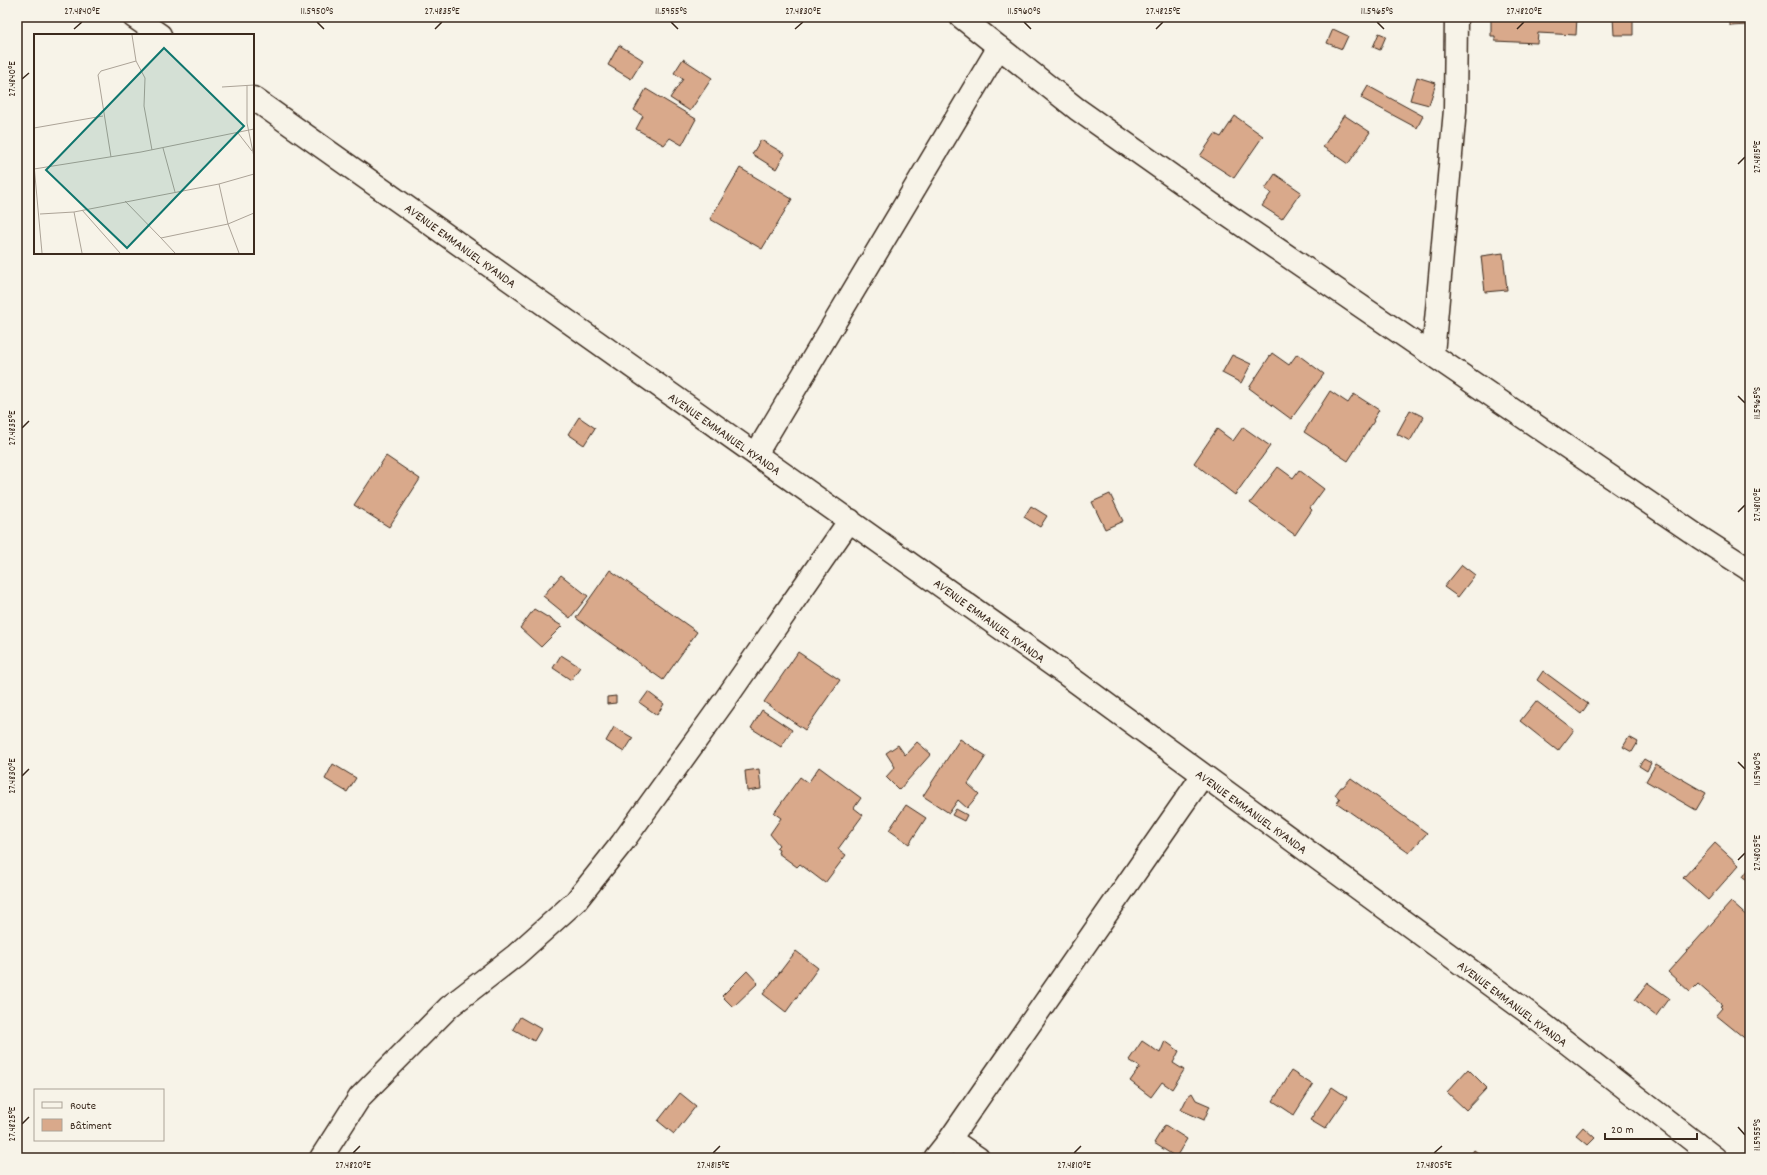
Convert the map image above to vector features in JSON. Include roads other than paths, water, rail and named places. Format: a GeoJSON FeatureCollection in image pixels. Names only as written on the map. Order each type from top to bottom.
{"type":"FeatureCollection","features":[{"type":"Feature","properties":{"kind":"street"},"geometry":{"type":"LineString","coordinates":[[134,17],[159,34]]}},
{"type":"Feature","properties":{"kind":"street"},"geometry":{"type":"LineString","coordinates":[[961,17],[1077,109],[1220,210],[1693,533],[1750,570]]}},
{"type":"Feature","properties":{"kind":"street"},"geometry":{"type":"LineString","coordinates":[[1433,354],[1455,110],[1456,17]]}},
{"type":"Feature","properties":{"kind":"street"},"geometry":{"type":"LineString","coordinates":[[756,454],[999,47]]}},
{"type":"Feature","properties":{"kind":"street","name":"AVENUE EMMANUEL KYANDA"},"geometry":{"type":"LineString","coordinates":[[254,99],[1052,664],[1530,1014],[1715,1158]]}},
{"type":"Feature","properties":{"kind":"street"},"geometry":{"type":"LineString","coordinates":[[321,1158],[360,1097],[449,1007],[516,955],[576,901],[622,843],[725,700],[850,520]]}},
{"type":"Feature","properties":{"kind":"street"},"geometry":{"type":"LineString","coordinates":[[935,1158],[950,1139],[1203,775]]}},
{"type":"Feature","properties":{"kind":"street"},"geometry":{"type":"LineString","coordinates":[[950,1139],[978,1158]]}}]}
